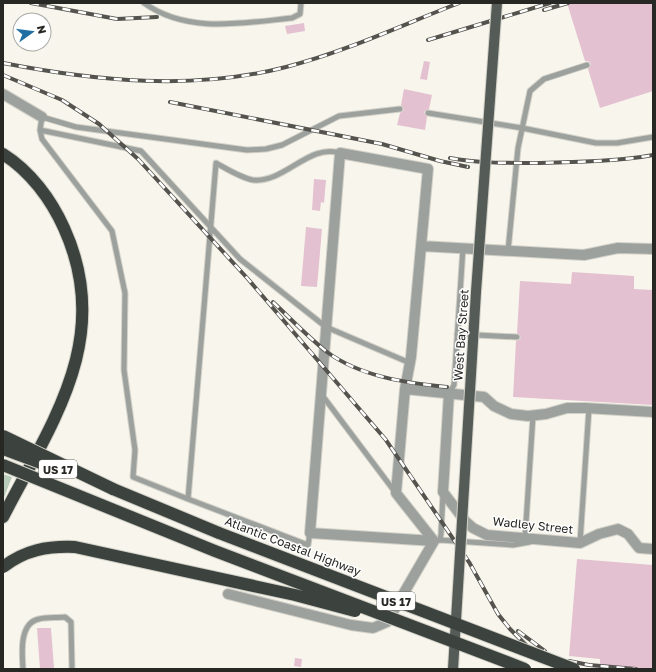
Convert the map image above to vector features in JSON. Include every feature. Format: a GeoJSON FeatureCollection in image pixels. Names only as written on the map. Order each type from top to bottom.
{"type":"FeatureCollection","features":[{"type":"Feature","properties":{"kind":"highway"},"geometry":{"type":"LineString","coordinates":[[3,154],[23,169],[34,181],[60,219],[70,242],[76,262],[81,288],[83,324],[76,362],[67,390],[3,517]]}},
{"type":"Feature","properties":{"kind":"highway"},"geometry":{"type":"LineString","coordinates":[[3,436],[113,489]]}},
{"type":"Feature","properties":{"kind":"highway","name":"Atlantic Coastal Highway"},"geometry":{"type":"LineString","coordinates":[[3,449],[113,489],[219,533],[574,669]]}},
{"type":"Feature","properties":{"kind":"highway","name":"US 17"},"geometry":{"type":"LineString","coordinates":[[3,465],[208,548],[525,669]]}},
{"type":"Feature","properties":{"kind":"highway"},"geometry":{"type":"LineString","coordinates":[[3,568],[32,551],[53,547],[75,547],[295,595],[402,622]]}},
{"type":"Feature","properties":{"kind":"main road","name":"West Bay Street"},"geometry":{"type":"LineString","coordinates":[[453,669],[476,292],[497,3]]}},
{"type":"Feature","properties":{"kind":"street"},"geometry":{"type":"LineString","coordinates":[[3,94],[42,117]]}},
{"type":"Feature","properties":{"kind":"street"},"geometry":{"type":"LineString","coordinates":[[340,153],[428,169],[410,363],[405,389],[396,493],[437,541],[310,533],[340,153]]}},
{"type":"Feature","properties":{"kind":"street"},"geometry":{"type":"LineString","coordinates":[[421,246],[584,255],[618,248],[653,249]]}},
{"type":"Feature","properties":{"kind":"street"},"geometry":{"type":"LineString","coordinates":[[405,389],[484,397],[494,406],[511,414],[533,416],[567,408],[653,412]]}},
{"type":"Feature","properties":{"kind":"street"},"geometry":{"type":"LineString","coordinates":[[443,492],[449,394]]}},
{"type":"Feature","properties":{"kind":"street","name":"Wadley Street"},"geometry":{"type":"LineString","coordinates":[[443,492],[456,510],[473,528],[487,535],[580,543],[599,534],[618,529],[628,534],[640,548],[653,549]]}},
{"type":"Feature","properties":{"kind":"street"},"geometry":{"type":"LineString","coordinates":[[228,594],[351,625],[373,628],[387,622],[437,541]]}},
{"type":"Feature","properties":{"kind":"lane"},"geometry":{"type":"LineString","coordinates":[[144,3],[164,14],[184,20],[199,24],[221,24],[292,18],[300,14],[301,3]]}},
{"type":"Feature","properties":{"kind":"lane"},"geometry":{"type":"LineString","coordinates":[[508,251],[518,148],[530,91],[544,79],[586,65]]}},
{"type":"Feature","properties":{"kind":"lane"},"geometry":{"type":"LineString","coordinates":[[310,533],[308,545],[188,500],[133,477],[135,450],[124,370],[124,293],[112,231],[42,139],[40,130],[42,117],[76,127],[247,150],[266,149],[282,145],[339,116],[400,109]]}},
{"type":"Feature","properties":{"kind":"lane"},"geometry":{"type":"LineString","coordinates":[[428,113],[522,128],[596,143],[617,143],[653,137]]}},
{"type":"Feature","properties":{"kind":"lane"},"geometry":{"type":"LineString","coordinates":[[40,130],[141,151],[240,259],[326,327],[410,363]]}},
{"type":"Feature","properties":{"kind":"lane"},"geometry":{"type":"LineString","coordinates":[[188,500],[216,163],[251,180],[260,180],[279,174],[317,154],[332,151],[340,153]]}},
{"type":"Feature","properties":{"kind":"lane"},"geometry":{"type":"LineString","coordinates":[[449,394],[454,385],[463,248]]}},
{"type":"Feature","properties":{"kind":"lane"},"geometry":{"type":"LineString","coordinates":[[457,334],[516,337]]}},
{"type":"Feature","properties":{"kind":"lane"},"geometry":{"type":"LineString","coordinates":[[321,394],[396,493]]}},
{"type":"Feature","properties":{"kind":"lane"},"geometry":{"type":"LineString","coordinates":[[580,543],[589,408]]}},
{"type":"Feature","properties":{"kind":"lane"},"geometry":{"type":"LineString","coordinates":[[525,538],[533,416]]}},
{"type":"Feature","properties":{"kind":"lane"},"geometry":{"type":"LineString","coordinates":[[443,492],[437,541],[513,546],[540,540]]}},
{"type":"Feature","properties":{"kind":"lane"},"geometry":{"type":"LineString","coordinates":[[23,669],[24,636],[29,624],[38,619],[65,618],[71,622],[72,669]]}},
{"type":"Feature","properties":{"kind":"green space"},"geometry":{"type":"Polygon","coordinates":[[[3,474],[12,477],[3,500],[3,474]]]}},
{"type":"Feature","properties":{"kind":"building"},"geometry":{"type":"Polygon","coordinates":[[[567,3],[653,3],[653,91],[600,108],[588,69],[591,64],[588,61],[585,61],[567,3]]]}},
{"type":"Feature","properties":{"kind":"building"},"geometry":{"type":"Polygon","coordinates":[[[304,23],[305,31],[287,34],[285,26],[304,23]]]}},
{"type":"Feature","properties":{"kind":"building"},"geometry":{"type":"Polygon","coordinates":[[[424,61],[430,62],[427,80],[420,79],[424,61]]]}},
{"type":"Feature","properties":{"kind":"building"},"geometry":{"type":"Polygon","coordinates":[[[404,89],[432,95],[429,109],[424,112],[427,117],[425,130],[397,125],[400,113],[404,110],[401,105],[404,89]]]}},
{"type":"Feature","properties":{"kind":"building"},"geometry":{"type":"Polygon","coordinates":[[[314,179],[326,180],[324,203],[321,202],[320,211],[312,210],[314,179]]]}},
{"type":"Feature","properties":{"kind":"building"},"geometry":{"type":"Polygon","coordinates":[[[306,227],[322,229],[317,287],[301,286],[306,227]]]}},
{"type":"Feature","properties":{"kind":"building"},"geometry":{"type":"Polygon","coordinates":[[[572,272],[634,276],[634,289],[653,290],[653,405],[513,397],[516,341],[521,338],[517,333],[520,281],[571,284],[572,272]]]}},
{"type":"Feature","properties":{"kind":"building"},"geometry":{"type":"Polygon","coordinates":[[[577,559],[653,565],[653,669],[600,669],[600,659],[569,656],[577,559]]]}},
{"type":"Feature","properties":{"kind":"building"},"geometry":{"type":"Polygon","coordinates":[[[37,628],[51,628],[54,668],[40,669],[37,628]]]}},
{"type":"Feature","properties":{"kind":"building"},"geometry":{"type":"Polygon","coordinates":[[[295,658],[302,659],[301,667],[294,666],[295,658]]]}},
{"type":"Feature","properties":{"kind":"railway"},"geometry":{"type":"LineString","coordinates":[[31,3],[117,19],[157,17]]}},
{"type":"Feature","properties":{"kind":"railway"},"geometry":{"type":"LineString","coordinates":[[3,63],[73,75],[109,79],[144,81],[216,79],[251,74],[308,61],[373,38],[459,3]]}},
{"type":"Feature","properties":{"kind":"railway"},"geometry":{"type":"LineString","coordinates":[[428,40],[550,3]]}},
{"type":"Feature","properties":{"kind":"railway"},"geometry":{"type":"LineString","coordinates":[[544,10],[568,3]]}},
{"type":"Feature","properties":{"kind":"railway"},"geometry":{"type":"LineString","coordinates":[[3,75],[62,100],[99,124],[138,159],[248,279],[386,440],[469,562],[498,614],[510,629],[528,647],[547,658],[578,669]]}},
{"type":"Feature","properties":{"kind":"railway"},"geometry":{"type":"LineString","coordinates":[[170,102],[382,144],[440,161],[468,167]]}},
{"type":"Feature","properties":{"kind":"railway"},"geometry":{"type":"LineString","coordinates":[[450,158],[481,162],[533,163],[578,162],[653,155]]}},
{"type":"Feature","properties":{"kind":"railway"},"geometry":{"type":"LineString","coordinates":[[273,302],[306,334],[340,361],[369,373],[400,381],[447,387]]}},
{"type":"Feature","properties":{"kind":"railway"},"geometry":{"type":"LineString","coordinates":[[518,631],[545,651]]}},
{"type":"Feature","properties":{"kind":"railway"},"geometry":{"type":"LineString","coordinates":[[569,661],[589,665],[636,669]]}}]}
